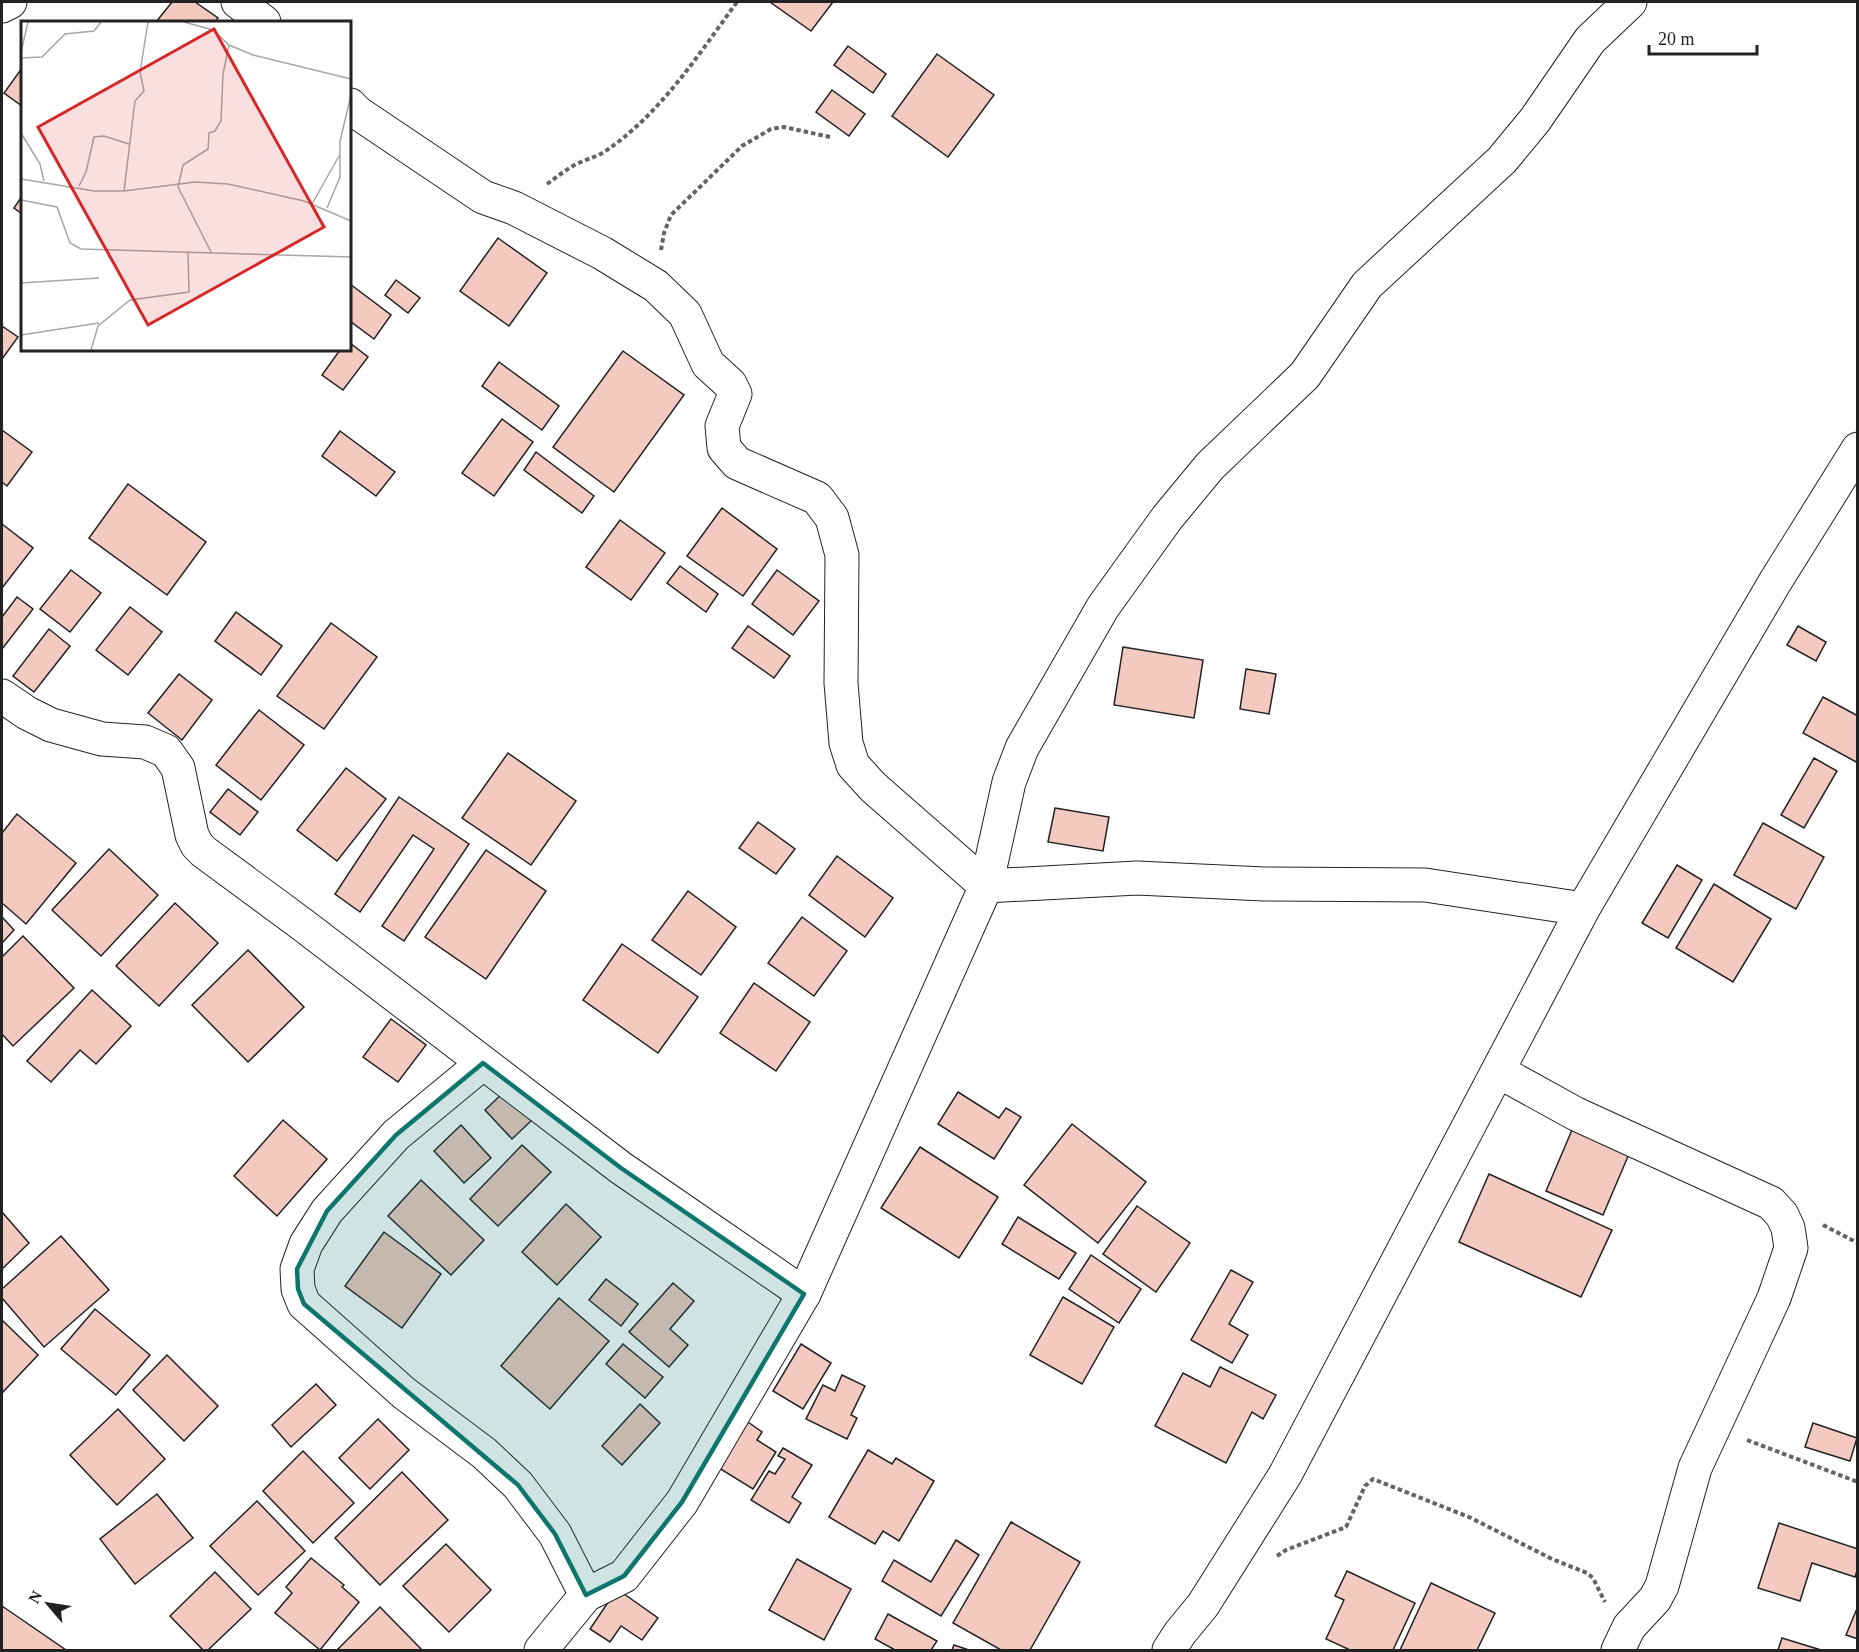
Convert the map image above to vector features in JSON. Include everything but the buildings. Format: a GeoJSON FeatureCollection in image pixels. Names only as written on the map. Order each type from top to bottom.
{"type":"FeatureCollection","features":[{"type":"Feature","properties":{"kind":"street"},"geometry":{"type":"LineString","coordinates":[[2,6],[10,2]]}},
{"type":"Feature","properties":{"kind":"street"},"geometry":{"type":"LineString","coordinates":[[238,2],[263,21]]}},
{"type":"Feature","properties":{"kind":"street"},"geometry":{"type":"LineString","coordinates":[[541,1650],[586,1595],[624,1576],[682,1502],[804,1294],[986,886],[1009,782],[1022,748],[1103,607],[1167,518],[1210,466],[1305,375],[1367,285],[1502,160],[1535,120],[1590,40],[1630,2]]}},
{"type":"Feature","properties":{"kind":"street"},"geometry":{"type":"LineString","coordinates":[[351,106],[358,113],[483,196],[514,207],[602,253],[656,286],[685,314],[708,364],[730,384],[735,394],[722,426],[724,448],[737,463],[817,498],[832,518],[842,555],[841,683],[846,743],[853,765],[873,787],[986,886],[1137,878],[1264,884],[1425,885],[1583,909]]}},
{"type":"Feature","properties":{"kind":"street"},"geometry":{"type":"LineString","coordinates":[[1169,1650],[1203,1605],[1285,1475],[1583,909],[1763,603],[1857,449]]}},
{"type":"Feature","properties":{"kind":"street"},"geometry":{"type":"LineString","coordinates":[[2,696],[27,713],[51,725],[102,739],[145,742],[166,751],[178,768],[192,835],[204,852],[621,1168],[804,1294]]}},
{"type":"Feature","properties":{"kind":"street"},"geometry":{"type":"LineString","coordinates":[[483,1063],[396,1135],[327,1211],[306,1244],[297,1269],[298,1289],[304,1304],[404,1393],[484,1453],[518,1485],[555,1534],[586,1595]]}},
{"type":"Feature","properties":{"kind":"street"},"geometry":{"type":"LineString","coordinates":[[1498,1071],[1576,1114],[1771,1203],[1782,1215],[1788,1228],[1791,1248],[1774,1298],[1695,1468],[1662,1586],[1655,1599],[1629,1627],[1618,1650]]}},
{"type":"Feature","properties":{"kind":"path"},"geometry":{"type":"LineString","coordinates":[[514,207],[565,171],[607,150],[641,122],[681,77],[737,2]]}},
{"type":"Feature","properties":{"kind":"path"},"geometry":{"type":"LineString","coordinates":[[656,286],[664,233],[671,215],[742,146],[771,129],[784,127],[830,137]]}},
{"type":"Feature","properties":{"kind":"path"},"geometry":{"type":"LineString","coordinates":[[1713,1427],[1857,1482]]}},
{"type":"Feature","properties":{"kind":"path"},"geometry":{"type":"LineString","coordinates":[[1276,1556],[1346,1527],[1365,1486],[1375,1479],[1469,1517],[1552,1559],[1587,1573],[1598,1586],[1609,1611]]}},
{"type":"Feature","properties":{"kind":"highlighted area"},"geometry":{"type":"Polygon","coordinates":[[[483,1063],[621,1168],[804,1294],[682,1502],[624,1576],[586,1595],[555,1534],[518,1485],[304,1304],[298,1289],[297,1269],[327,1211],[396,1135],[483,1063]]]}}]}
